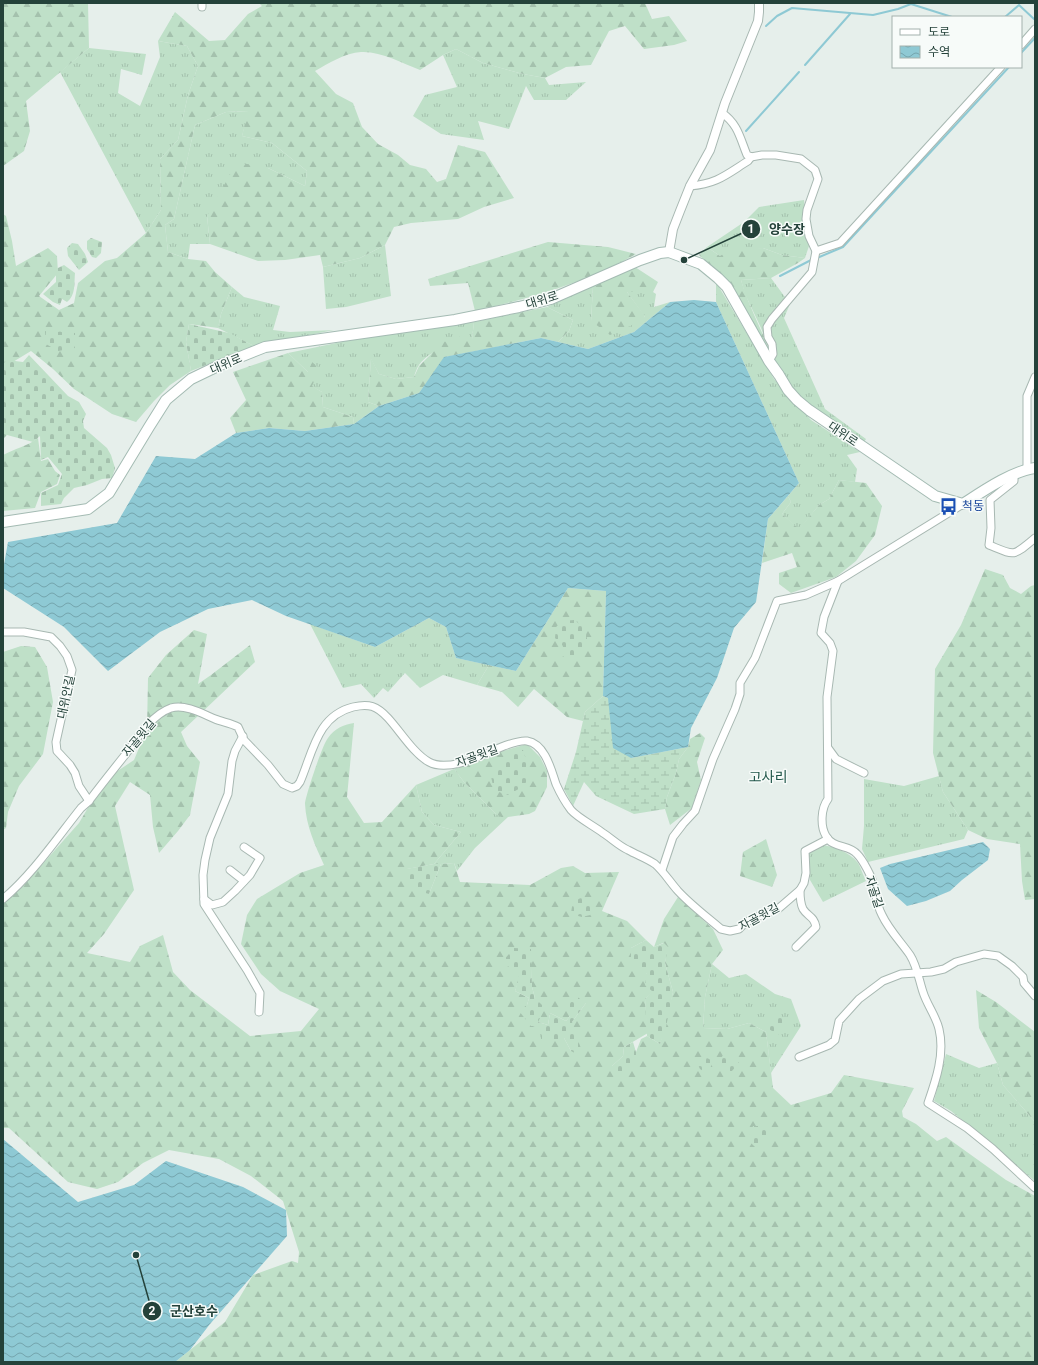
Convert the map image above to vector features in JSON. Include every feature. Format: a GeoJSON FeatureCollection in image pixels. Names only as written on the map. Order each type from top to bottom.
{"type":"FeatureCollection","features":[{"type":"Feature","properties":{"kind":"main road","name":"대위로"},"geometry":{"type":"LineString","coordinates":[[3,522],[88,509],[102,500],[117,482],[148,427],[166,400],[191,379],[220,365],[265,347],[455,320],[552,299],[640,260],[660,253],[669,252],[701,264],[727,287],[769,361],[788,390],[808,410],[935,496],[963,504]]}},
{"type":"Feature","properties":{"kind":"main road"},"geometry":{"type":"LineString","coordinates":[[963,504],[1003,479],[1031,469]]}},
{"type":"Feature","properties":{"kind":"street"},"geometry":{"type":"LineString","coordinates":[[669,252],[673,229],[690,186],[710,150],[722,113],[758,21],[760,12],[759,3]]}},
{"type":"Feature","properties":{"kind":"street"},"geometry":{"type":"LineString","coordinates":[[1022,44],[1035,29]]}},
{"type":"Feature","properties":{"kind":"street"},"geometry":{"type":"LineString","coordinates":[[815,256],[840,242],[1000,68]]}},
{"type":"Feature","properties":{"kind":"street"},"geometry":{"type":"LineString","coordinates":[[722,113],[730,118],[736,126],[748,155],[751,157]]}},
{"type":"Feature","properties":{"kind":"street"},"geometry":{"type":"LineString","coordinates":[[690,186],[703,185],[723,178],[748,161],[751,157],[762,155],[776,155],[802,159],[815,170],[818,179],[807,210],[806,219],[815,256],[812,272],[767,327],[773,354],[769,361]]}},
{"type":"Feature","properties":{"kind":"street"},"geometry":{"type":"LineString","coordinates":[[1031,469],[1027,396],[1035,377]]}},
{"type":"Feature","properties":{"kind":"street"},"geometry":{"type":"LineString","coordinates":[[1014,476],[1014,481],[990,500],[991,528],[989,545],[1010,554],[1017,553],[1035,538]]}},
{"type":"Feature","properties":{"kind":"street"},"geometry":{"type":"LineString","coordinates":[[662,870],[673,837],[695,811],[713,759],[735,709],[740,694],[740,683],[755,658],[777,601],[806,595],[838,581],[963,504]]}},
{"type":"Feature","properties":{"kind":"street"},"geometry":{"type":"LineString","coordinates":[[796,946],[816,927],[814,921],[804,909],[800,901],[800,890],[804,883],[806,873],[805,851],[828,839],[823,827],[824,804],[828,799],[827,697],[833,651],[830,643],[821,633],[824,617],[838,581]]}},
{"type":"Feature","properties":{"kind":"street","name":"대위안길"},"geometry":{"type":"LineString","coordinates":[[3,632],[24,632],[51,636],[67,656],[72,670],[56,742],[57,751],[70,765],[75,773],[79,786],[89,801]]}},
{"type":"Feature","properties":{"kind":"street","name":"자골윗길"},"geometry":{"type":"LineString","coordinates":[[3,899],[16,889],[81,808],[89,801],[140,734],[154,719],[172,708],[189,709],[238,727],[244,740],[268,765],[283,784],[292,788],[297,786],[300,782],[319,735],[330,718],[350,708],[361,705],[371,705],[378,708],[416,751],[429,762],[442,766],[453,765],[512,743],[526,740],[534,744],[542,751],[548,761],[565,801],[573,812],[628,850],[647,859],[662,870],[679,892],[721,929],[730,931],[739,929],[745,923],[754,918],[778,909],[800,890]]}},
{"type":"Feature","properties":{"kind":"street"},"geometry":{"type":"LineString","coordinates":[[243,736],[232,761],[228,794],[210,838],[203,875],[204,904],[247,970],[260,994],[259,1012]]}},
{"type":"Feature","properties":{"kind":"street"},"geometry":{"type":"LineString","coordinates":[[828,748],[836,758],[864,773]]}},
{"type":"Feature","properties":{"kind":"street","name":"자골길"},"geometry":{"type":"LineString","coordinates":[[828,839],[830,842],[852,850],[863,862],[874,884],[878,908],[883,918],[910,956],[923,993],[939,1028],[940,1060],[936,1080],[928,1103],[967,1128],[993,1149],[1035,1188]]}},
{"type":"Feature","properties":{"kind":"street"},"geometry":{"type":"LineString","coordinates":[[204,899],[212,905],[223,902],[250,874],[260,858],[244,847]]}},
{"type":"Feature","properties":{"kind":"street"},"geometry":{"type":"LineString","coordinates":[[230,870],[244,881]]}},
{"type":"Feature","properties":{"kind":"street"},"geometry":{"type":"LineString","coordinates":[[798,1057],[829,1045],[835,1040],[839,1021],[868,992],[883,981],[901,974],[931,972],[944,969],[956,962],[984,954],[998,956],[1012,966],[1023,977],[1024,983],[1035,996]]}},
{"type":"Feature","properties":{"kind":"green space"},"geometry":{"type":"Polygon","coordinates":[[[3,3],[88,3],[89,48],[26,101],[30,131],[24,151],[3,166],[3,3]]]}},
{"type":"Feature","properties":{"kind":"green space"},"geometry":{"type":"Polygon","coordinates":[[[259,3],[645,3],[652,19],[669,16],[687,41],[674,45],[644,49],[625,26],[609,31],[591,65],[566,67],[545,78],[523,74],[483,63],[456,49],[443,55],[420,70],[384,55],[361,52],[343,56],[315,71],[336,94],[353,103],[362,127],[378,144],[398,155],[410,165],[426,169],[437,182],[446,179],[458,145],[485,152],[514,198],[484,207],[458,219],[411,223],[394,227],[385,245],[360,258],[323,267],[320,255],[285,260],[258,261],[210,244],[207,216],[237,162],[268,168],[305,186],[307,171],[272,143],[242,136],[248,111],[226,112],[195,125],[174,219],[165,225],[168,252],[188,259],[206,261],[215,272],[232,287],[221,314],[218,328],[189,324],[186,342],[191,371],[170,385],[136,422],[112,414],[74,389],[31,351],[3,368],[3,214],[6,216],[16,266],[48,248],[57,256],[58,273],[39,296],[59,310],[74,303],[78,283],[105,261],[117,258],[146,233],[161,210],[160,159],[178,140],[188,95],[198,66],[187,46],[158,41],[175,12],[209,41],[225,40],[248,14],[262,6],[259,3]]]}},
{"type":"Feature","properties":{"kind":"green space"},"geometry":{"type":"Polygon","coordinates":[[[158,41],[187,46],[198,66],[188,95],[178,140],[160,159],[161,210],[146,233],[60,72],[89,48],[146,54],[142,75],[121,69],[118,93],[140,106],[160,57],[158,41]]]}},
{"type":"Feature","properties":{"kind":"green space"},"geometry":{"type":"Polygon","coordinates":[[[456,49],[483,63],[523,74],[545,78],[549,85],[586,82],[566,100],[534,100],[526,86],[509,129],[478,121],[484,140],[441,134],[413,116],[425,95],[457,87],[443,55],[456,49]]]}},
{"type":"Feature","properties":{"kind":"green space"},"geometry":{"type":"Polygon","coordinates":[[[249,111],[242,136],[272,143],[307,171],[305,186],[268,168],[207,216],[210,244],[190,244],[188,259],[168,252],[165,225],[174,219],[195,125],[226,112],[249,111]]]}},
{"type":"Feature","properties":{"kind":"green space"},"geometry":{"type":"Polygon","coordinates":[[[804,200],[809,246],[805,258],[782,255],[763,248],[720,256],[707,247],[744,222],[759,207],[804,200]]]}},
{"type":"Feature","properties":{"kind":"green space"},"geometry":{"type":"Polygon","coordinates":[[[91,238],[102,242],[101,253],[96,258],[92,257],[87,249],[87,241],[91,238]]]}},
{"type":"Feature","properties":{"kind":"green space"},"geometry":{"type":"Polygon","coordinates":[[[548,242],[608,247],[636,254],[578,281],[537,295],[475,311],[468,283],[430,286],[428,279],[548,242]]]}},
{"type":"Feature","properties":{"kind":"green space"},"geometry":{"type":"Polygon","coordinates":[[[72,243],[78,244],[85,254],[88,262],[79,270],[68,256],[67,248],[72,243]]]}},
{"type":"Feature","properties":{"kind":"green space"},"geometry":{"type":"Polygon","coordinates":[[[385,245],[391,296],[346,307],[326,309],[323,267],[360,258],[385,245]]]}},
{"type":"Feature","properties":{"kind":"green space"},"geometry":{"type":"Polygon","coordinates":[[[707,247],[720,256],[731,249],[763,248],[782,255],[805,258],[771,278],[741,280],[769,349],[759,335],[734,290],[722,276],[699,255],[707,247]]]}},
{"type":"Feature","properties":{"kind":"green space"},"geometry":{"type":"Polygon","coordinates":[[[64,265],[75,273],[74,285],[70,299],[67,302],[62,299],[60,305],[53,302],[43,294],[56,282],[56,269],[64,265]]]}},
{"type":"Feature","properties":{"kind":"green space"},"geometry":{"type":"Polygon","coordinates":[[[635,267],[658,282],[653,292],[627,292],[645,316],[641,321],[610,335],[591,321],[593,286],[635,267]]]}},
{"type":"Feature","properties":{"kind":"green space"},"geometry":{"type":"Polygon","coordinates":[[[771,278],[790,304],[784,318],[825,409],[866,439],[863,444],[797,394],[776,363],[745,294],[741,280],[771,278]]]}},
{"type":"Feature","properties":{"kind":"green space"},"geometry":{"type":"Polygon","coordinates":[[[716,282],[774,379],[811,420],[860,452],[847,455],[857,469],[855,482],[839,480],[829,499],[819,505],[799,530],[782,514],[791,502],[788,496],[799,483],[716,302],[716,282]]]}},
{"type":"Feature","properties":{"kind":"green space"},"geometry":{"type":"Polygon","coordinates":[[[593,286],[591,321],[645,317],[627,292],[653,292],[656,294],[654,307],[670,302],[634,332],[588,349],[558,342],[569,331],[573,320],[547,307],[593,286]]]}},
{"type":"Feature","properties":{"kind":"green space"},"geometry":{"type":"Polygon","coordinates":[[[232,287],[244,297],[280,306],[273,330],[290,332],[334,330],[254,346],[218,328],[221,314],[232,287]]]}},
{"type":"Feature","properties":{"kind":"green space"},"geometry":{"type":"Polygon","coordinates":[[[547,307],[573,320],[569,331],[558,342],[541,338],[445,357],[419,393],[379,406],[368,402],[371,358],[379,374],[396,379],[414,377],[419,366],[434,351],[432,341],[457,342],[460,335],[472,339],[474,322],[547,307]]]}},
{"type":"Feature","properties":{"kind":"green space"},"geometry":{"type":"Polygon","coordinates":[[[474,322],[472,339],[457,342],[436,351],[424,359],[419,365],[414,377],[396,379],[379,374],[371,359],[368,402],[379,406],[354,424],[353,417],[323,407],[322,392],[311,386],[308,372],[288,353],[346,341],[474,322]]]}},
{"type":"Feature","properties":{"kind":"green space"},"geometry":{"type":"Polygon","coordinates":[[[189,324],[229,333],[254,346],[191,371],[186,342],[189,324]]]}},
{"type":"Feature","properties":{"kind":"green space"},"geometry":{"type":"Polygon","coordinates":[[[45,331],[75,333],[75,348],[58,351],[46,344],[45,331]]]}},
{"type":"Feature","properties":{"kind":"green space"},"geometry":{"type":"Polygon","coordinates":[[[288,353],[308,372],[312,362],[320,369],[312,386],[322,392],[323,407],[353,417],[354,424],[305,431],[269,428],[236,433],[230,418],[246,400],[233,372],[288,353]]]}},
{"type":"Feature","properties":{"kind":"green space"},"geometry":{"type":"Polygon","coordinates":[[[29,355],[68,396],[79,402],[86,414],[83,421],[84,428],[107,448],[115,468],[112,478],[102,479],[74,488],[64,498],[61,504],[41,506],[41,493],[58,485],[62,474],[48,457],[41,460],[40,436],[33,442],[7,435],[3,439],[3,364],[7,360],[23,362],[29,355]]]}},
{"type":"Feature","properties":{"kind":"green space"},"geometry":{"type":"Polygon","coordinates":[[[38,438],[41,461],[48,459],[55,471],[60,475],[57,484],[41,492],[35,508],[3,511],[3,455],[38,438]]]}},
{"type":"Feature","properties":{"kind":"green space"},"geometry":{"type":"Polygon","coordinates":[[[839,480],[866,483],[882,506],[875,535],[856,561],[836,577],[791,593],[779,584],[779,573],[797,567],[792,553],[762,563],[768,519],[788,496],[791,502],[782,514],[799,529],[819,505],[829,499],[839,480]]]}},
{"type":"Feature","properties":{"kind":"green space"},"geometry":{"type":"Polygon","coordinates":[[[985,569],[1003,575],[1010,588],[1021,594],[1031,586],[1035,585],[1035,899],[1025,900],[1022,881],[1020,844],[987,839],[968,830],[943,792],[933,753],[935,669],[961,625],[985,569]]]}},
{"type":"Feature","properties":{"kind":"green space"},"geometry":{"type":"Polygon","coordinates":[[[568,588],[606,591],[603,696],[585,712],[583,721],[567,717],[534,689],[518,707],[502,692],[477,685],[489,665],[516,671],[568,588]]]}},
{"type":"Feature","properties":{"kind":"green space"},"geometry":{"type":"Polygon","coordinates":[[[429,618],[446,627],[456,658],[489,665],[477,685],[443,675],[420,688],[405,673],[388,692],[383,688],[374,698],[361,684],[343,688],[310,624],[375,647],[429,618]]]}},
{"type":"Feature","properties":{"kind":"green space"},"geometry":{"type":"Polygon","coordinates":[[[574,620],[585,628],[588,644],[569,660],[561,655],[563,646],[555,638],[556,627],[563,621],[574,620]]]}},
{"type":"Feature","properties":{"kind":"green space"},"geometry":{"type":"Polygon","coordinates":[[[194,630],[207,634],[198,684],[250,645],[255,662],[181,732],[187,746],[200,762],[190,815],[159,853],[153,827],[150,795],[130,782],[115,806],[134,890],[104,934],[87,953],[130,962],[140,946],[163,935],[173,972],[190,990],[250,1036],[301,1031],[319,1009],[280,991],[261,974],[241,944],[247,915],[257,899],[300,873],[324,865],[309,828],[305,804],[306,799],[311,781],[328,738],[333,732],[346,725],[354,723],[347,797],[364,823],[382,822],[416,785],[422,812],[434,825],[461,832],[434,864],[407,869],[429,894],[441,864],[454,863],[460,882],[530,885],[561,868],[573,866],[585,873],[619,872],[602,911],[627,921],[646,940],[631,948],[647,974],[653,991],[645,999],[648,1033],[624,1047],[623,1056],[612,1066],[636,1065],[636,1052],[641,1039],[647,1036],[660,1044],[673,992],[665,963],[667,947],[663,943],[654,947],[664,919],[678,897],[713,929],[723,950],[712,964],[705,997],[703,1028],[727,1029],[749,1023],[766,1032],[773,1088],[791,1105],[831,1093],[844,1075],[914,1088],[902,1111],[903,1117],[916,1124],[937,1141],[946,1137],[1006,1180],[1035,1196],[1035,1362],[175,1362],[225,1322],[253,1275],[292,1261],[298,1263],[299,1252],[283,1201],[251,1176],[219,1159],[169,1150],[143,1163],[118,1182],[97,1189],[68,1182],[9,1128],[3,1128],[3,903],[23,886],[79,823],[93,799],[116,772],[134,760],[147,729],[148,678],[166,655],[194,630]],[[530,949],[515,991],[529,998],[527,1005],[540,1028],[564,1038],[571,1051],[572,1022],[586,1003],[570,1010],[570,1016],[566,1021],[550,1013],[548,1025],[538,1022],[532,987],[530,949]]]}},
{"type":"Feature","properties":{"kind":"green space"},"geometry":{"type":"Polygon","coordinates":[[[21,646],[35,647],[47,667],[53,702],[43,754],[19,786],[8,812],[6,828],[3,830],[3,652],[21,646]]]}},
{"type":"Feature","properties":{"kind":"green space"},"geometry":{"type":"Polygon","coordinates":[[[603,696],[608,698],[631,758],[688,747],[679,759],[676,773],[667,797],[665,809],[634,814],[596,796],[584,782],[573,806],[564,789],[576,752],[585,712],[603,696]]]}},
{"type":"Feature","properties":{"kind":"green space"},"geometry":{"type":"Polygon","coordinates":[[[700,733],[705,738],[697,762],[701,780],[692,808],[670,825],[665,809],[667,797],[676,773],[679,759],[688,747],[690,739],[700,733]]]}},
{"type":"Feature","properties":{"kind":"green space"},"geometry":{"type":"Polygon","coordinates":[[[527,744],[540,757],[547,771],[547,787],[535,811],[529,814],[501,817],[496,814],[464,782],[454,769],[496,753],[527,744]]]}},
{"type":"Feature","properties":{"kind":"green space"},"geometry":{"type":"Polygon","coordinates":[[[514,749],[523,750],[529,772],[528,778],[522,787],[507,795],[494,790],[490,772],[502,767],[506,754],[514,749]]]}},
{"type":"Feature","properties":{"kind":"green space"},"geometry":{"type":"Polygon","coordinates":[[[454,769],[464,782],[496,814],[508,817],[475,848],[457,871],[454,863],[434,864],[461,832],[434,825],[422,812],[416,785],[454,769]]]}},
{"type":"Feature","properties":{"kind":"green space"},"geometry":{"type":"Polygon","coordinates":[[[939,776],[943,792],[968,830],[964,839],[868,862],[862,849],[864,826],[864,779],[904,786],[939,776]]]}},
{"type":"Feature","properties":{"kind":"green space"},"geometry":{"type":"Polygon","coordinates":[[[766,839],[777,875],[772,887],[740,876],[743,852],[766,839]]]}},
{"type":"Feature","properties":{"kind":"green space"},"geometry":{"type":"Polygon","coordinates":[[[819,844],[835,848],[850,855],[858,863],[866,881],[823,902],[810,880],[809,853],[819,844]]]}},
{"type":"Feature","properties":{"kind":"green space"},"geometry":{"type":"Polygon","coordinates":[[[441,864],[429,894],[409,888],[406,869],[441,864]]]}},
{"type":"Feature","properties":{"kind":"green space"},"geometry":{"type":"Polygon","coordinates":[[[584,897],[590,901],[593,908],[590,915],[582,917],[571,914],[574,903],[584,897]]]}},
{"type":"Feature","properties":{"kind":"green space"},"geometry":{"type":"Polygon","coordinates":[[[646,940],[654,947],[664,943],[668,947],[665,963],[673,992],[666,1027],[660,1044],[647,1036],[645,999],[652,991],[645,985],[647,974],[631,963],[631,948],[646,940]]]}},
{"type":"Feature","properties":{"kind":"green space"},"geometry":{"type":"Polygon","coordinates":[[[514,948],[531,949],[532,987],[535,998],[545,1008],[538,1022],[548,1025],[550,1013],[566,1021],[570,1016],[569,1007],[573,994],[586,1003],[572,1022],[584,1058],[571,1051],[564,1038],[542,1043],[539,1028],[531,1026],[519,1011],[527,1005],[529,998],[515,991],[519,977],[503,961],[514,948]]]}},
{"type":"Feature","properties":{"kind":"green space"},"geometry":{"type":"Polygon","coordinates":[[[712,964],[729,978],[746,974],[775,994],[791,999],[801,1026],[771,1073],[766,1032],[749,1023],[727,1029],[703,1028],[705,997],[712,964]]]}},
{"type":"Feature","properties":{"kind":"green space"},"geometry":{"type":"Polygon","coordinates":[[[976,990],[996,1002],[1035,1032],[1035,1122],[1003,1085],[997,1063],[979,1028],[976,990]]]}},
{"type":"Feature","properties":{"kind":"green space"},"geometry":{"type":"Polygon","coordinates":[[[776,1016],[783,1018],[786,1022],[784,1029],[778,1035],[769,1029],[768,1017],[776,1016]]]}},
{"type":"Feature","properties":{"kind":"green space"},"geometry":{"type":"Polygon","coordinates":[[[633,1042],[636,1052],[636,1065],[616,1077],[612,1066],[623,1056],[624,1047],[633,1042]]]}},
{"type":"Feature","properties":{"kind":"green space"},"geometry":{"type":"Polygon","coordinates":[[[728,1053],[739,1063],[731,1072],[722,1066],[721,1058],[724,1054],[728,1053]]]}},
{"type":"Feature","properties":{"kind":"green space"},"geometry":{"type":"Polygon","coordinates":[[[946,1054],[979,1068],[997,1063],[1003,1085],[1035,1122],[1035,1181],[951,1111],[934,1101],[946,1054]]]}},
{"type":"Feature","properties":{"kind":"green space"},"geometry":{"type":"Polygon","coordinates":[[[705,1057],[713,1061],[708,1074],[700,1069],[697,1063],[700,1059],[705,1057]]]}},
{"type":"Feature","properties":{"kind":"green space"},"geometry":{"type":"Polygon","coordinates":[[[753,1126],[762,1127],[766,1131],[769,1138],[769,1142],[757,1149],[748,1140],[753,1126]]]}},
{"type":"Feature","properties":{"kind":"water"},"geometry":{"type":"Polygon","coordinates":[[[694,300],[716,302],[799,483],[768,519],[756,602],[734,628],[717,678],[691,728],[688,747],[631,758],[613,748],[608,698],[603,696],[606,591],[568,588],[516,671],[456,658],[446,627],[429,618],[375,647],[286,616],[252,600],[208,609],[160,632],[108,671],[64,627],[3,588],[3,570],[8,542],[117,523],[156,456],[195,459],[236,433],[269,428],[305,431],[354,424],[379,406],[419,393],[444,357],[541,338],[588,349],[634,332],[670,302],[694,300]]]}},
{"type":"Feature","properties":{"kind":"water"},"geometry":{"type":"Polygon","coordinates":[[[983,842],[990,849],[988,860],[950,891],[926,901],[907,906],[888,889],[880,868],[890,864],[983,842]]]}},
{"type":"Feature","properties":{"kind":"water"},"geometry":{"type":"Polygon","coordinates":[[[3,1139],[78,1202],[134,1185],[166,1161],[243,1187],[286,1210],[287,1236],[210,1324],[190,1350],[175,1362],[3,1362],[3,1139]]]}},
{"type":"Feature","properties":{"kind":"waterway"},"geometry":{"type":"LineString","coordinates":[[766,26],[777,16],[792,8],[873,15],[911,4],[949,16]]}},
{"type":"Feature","properties":{"kind":"waterway"},"geometry":{"type":"LineString","coordinates":[[1006,16],[1019,5],[1034,19]]}},
{"type":"Feature","properties":{"kind":"waterway"},"geometry":{"type":"LineString","coordinates":[[805,65],[850,14]]}},
{"type":"Feature","properties":{"kind":"waterway"},"geometry":{"type":"LineString","coordinates":[[1022,52],[1035,38]]}},
{"type":"Feature","properties":{"kind":"waterway"},"geometry":{"type":"LineString","coordinates":[[817,258],[843,247],[1008,68]]}},
{"type":"Feature","properties":{"kind":"waterway"},"geometry":{"type":"LineString","coordinates":[[746,131],[799,72]]}},
{"type":"Feature","properties":{"kind":"waterway"},"geometry":{"type":"LineString","coordinates":[[780,276],[813,259]]}},
{"type":"Feature","properties":{"kind":"place","name":"양수장"},"geometry":{"type":"Point","coordinates":[684,260]}},
{"type":"Feature","properties":{"kind":"place","name":"척동"},"geometry":{"type":"Point","coordinates":[949,506]}},
{"type":"Feature","properties":{"kind":"place","name":"군산호수"},"geometry":{"type":"Point","coordinates":[136,1255]}},
{"type":"Feature","properties":{"kind":"district","name":"고사리"},"geometry":{"type":"Point","coordinates":[768,777]}}]}
